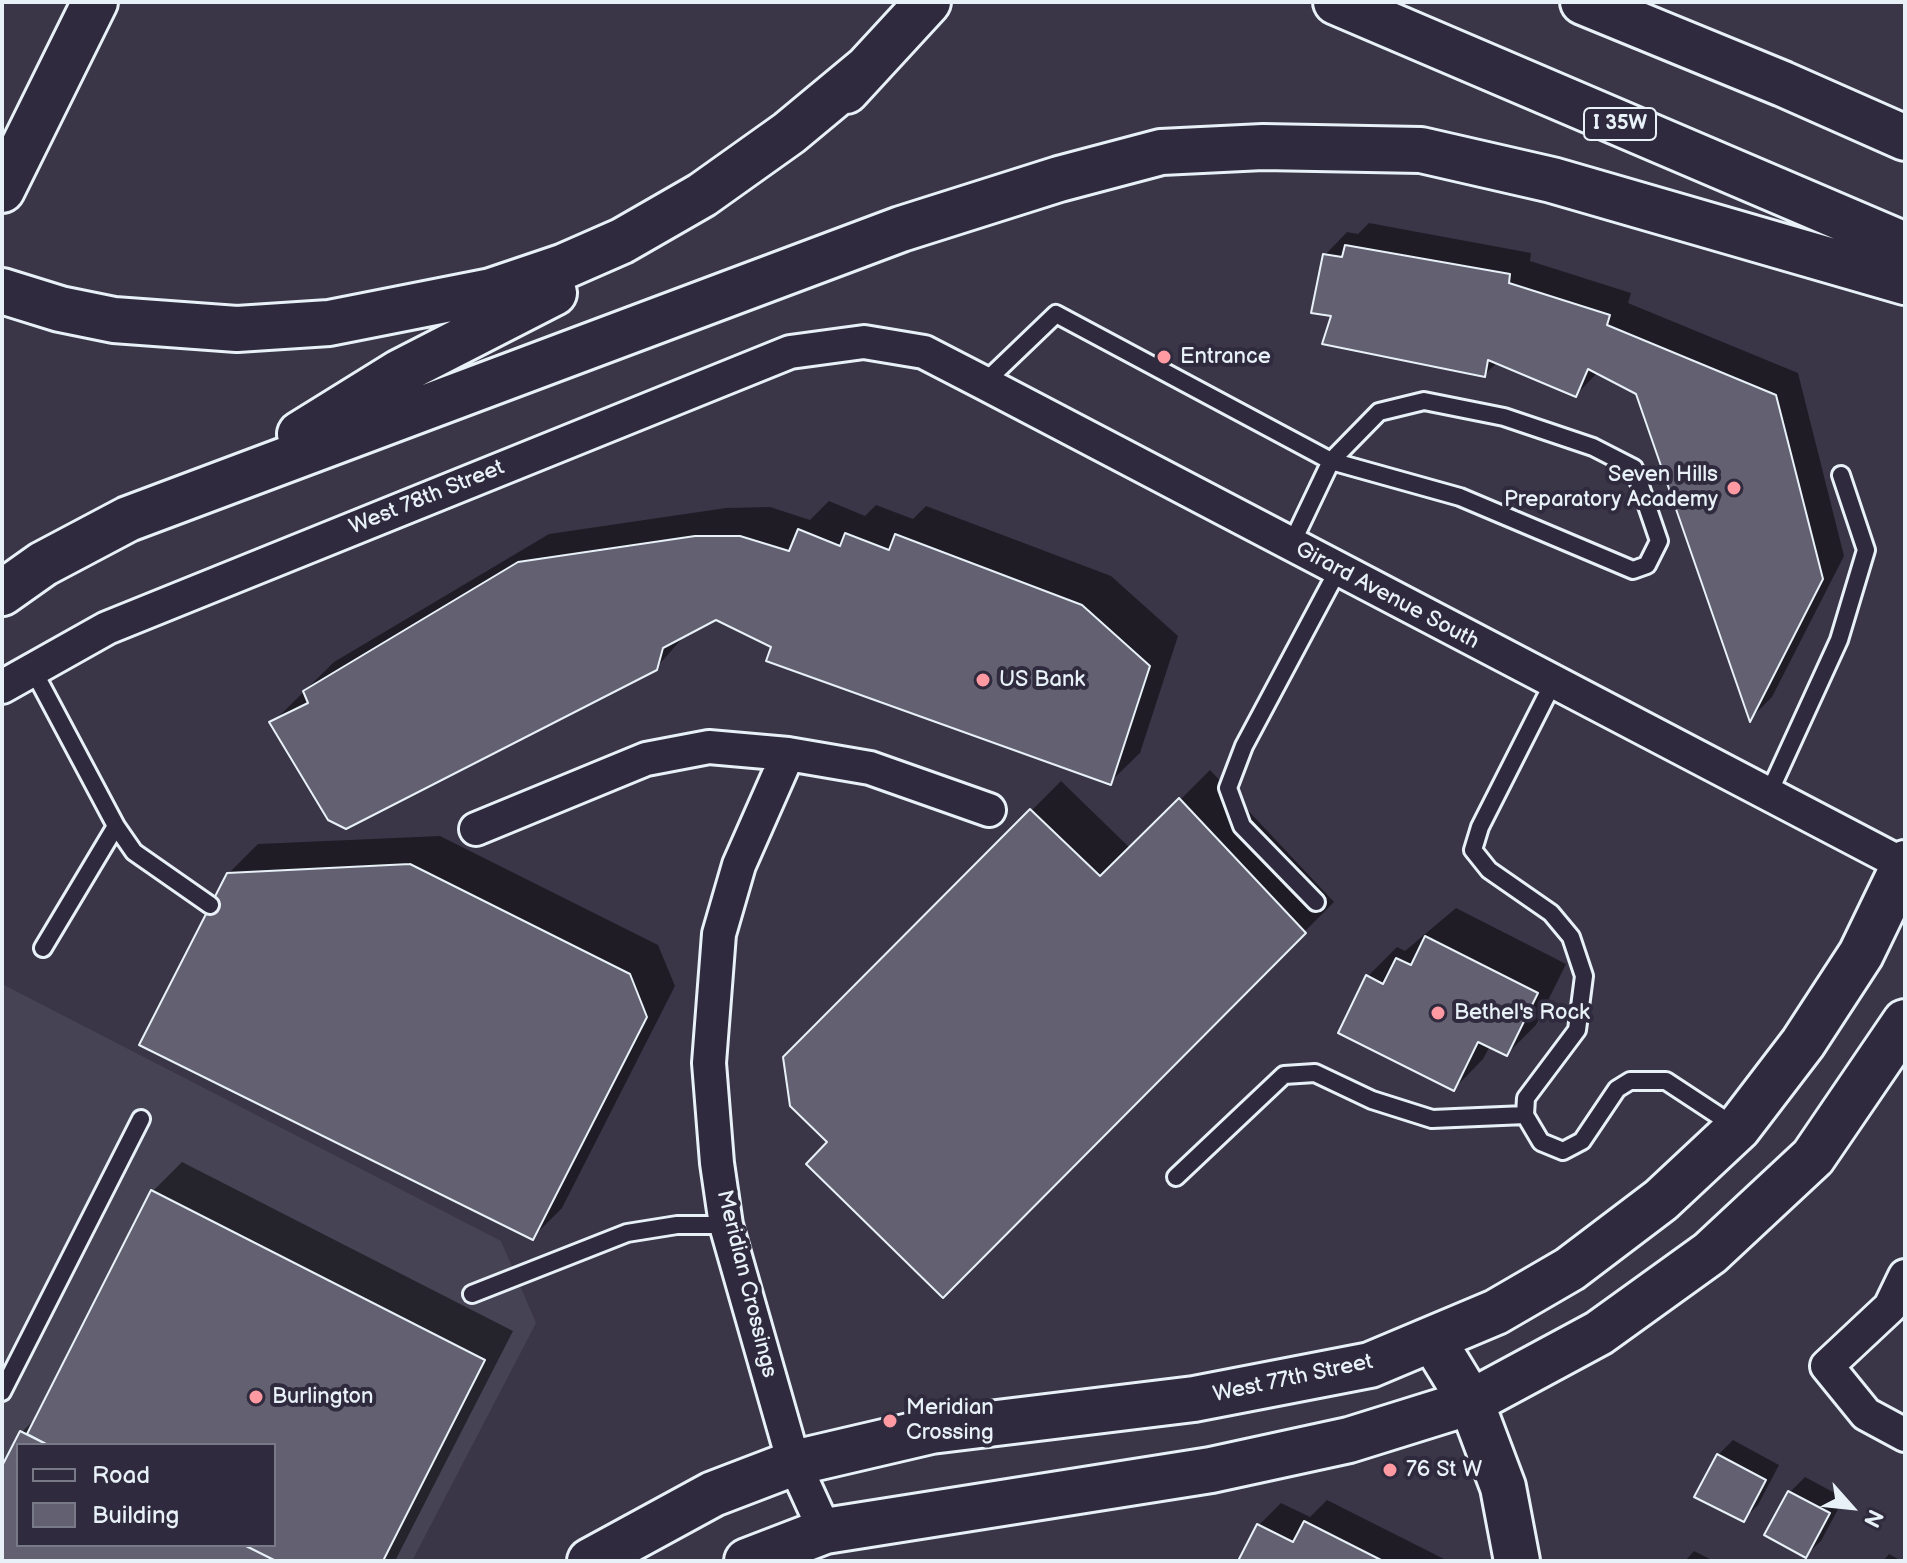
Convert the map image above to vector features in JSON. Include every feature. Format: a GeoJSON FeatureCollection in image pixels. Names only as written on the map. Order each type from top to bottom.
{"type":"FeatureCollection","features":[{"type":"Feature","properties":{"kind":"main road"},"geometry":{"type":"LineString","coordinates":[[2,190],[95,2]]}},
{"type":"Feature","properties":{"kind":"main road"},"geometry":{"type":"LineString","coordinates":[[215,487],[400,372],[627,256],[796,146],[928,2]]}},
{"type":"Feature","properties":{"kind":"main road","name":"I 35W"},"geometry":{"type":"LineString","coordinates":[[1336,2],[1905,245]]}},
{"type":"Feature","properties":{"kind":"main road"},"geometry":{"type":"LineString","coordinates":[[1583,2],[1905,138]]}},
{"type":"Feature","properties":{"kind":"main road"},"geometry":{"type":"LineString","coordinates":[[1648,2],[1783,84]]}},
{"type":"Feature","properties":{"kind":"main road"},"geometry":{"type":"LineString","coordinates":[[2,291],[60,309],[114,320],[237,329],[329,323],[491,291],[565,266],[622,241],[702,195],[789,133],[874,61]]}},
{"type":"Feature","properties":{"kind":"main road"},"geometry":{"type":"LineString","coordinates":[[2,593],[43,564],[128,519],[901,229],[1059,179],[1161,152],[1263,147],[1421,150],[1552,180],[1905,282]]}},
{"type":"Feature","properties":{"kind":"main road","name":"West 77th Street"},"geometry":{"type":"LineString","coordinates":[[590,1561],[713,1494],[794,1463],[931,1431],[1194,1399],[1370,1365],[1496,1312],[1570,1269],[1661,1200],[1738,1128],[1803,1043],[1861,954],[1905,865]]}},
{"type":"Feature","properties":{"kind":"main road"},"geometry":{"type":"LineString","coordinates":[[747,1561],[825,1531],[1211,1470],[1349,1440],[1471,1402],[1599,1333],[1710,1253],[1813,1157],[1905,1022]]}},
{"type":"Feature","properties":{"kind":"main road"},"geometry":{"type":"LineString","coordinates":[[1433,1340],[1471,1402],[1503,1487],[1517,1561]]}},
{"type":"Feature","properties":{"kind":"street","name":"Girard Avenue South"},"geometry":{"type":"LineString","coordinates":[[864,342],[924,352],[1905,865]]}},
{"type":"Feature","properties":{"kind":"street","name":"West 78th Street"},"geometry":{"type":"LineString","coordinates":[[2,687],[107,628],[790,352],[864,342]]}},
{"type":"Feature","properties":{"kind":"street"},"geometry":{"type":"LineString","coordinates":[[476,829],[646,759],[709,747],[788,754],[870,768],[989,810]]}},
{"type":"Feature","properties":{"kind":"street","name":"Meridian Crossings"},"geometry":{"type":"LineString","coordinates":[[788,754],[739,865],[719,934],[709,1063],[717,1163],[726,1225],[794,1463],[825,1531]]}},
{"type":"Feature","properties":{"kind":"street"},"geometry":{"type":"LineString","coordinates":[[1905,1276],[1890,1307],[1827,1366],[1866,1414],[1905,1435]]}},
{"type":"Feature","properties":{"kind":"lane"},"geometry":{"type":"LineString","coordinates":[[984,383],[1056,314],[1331,461],[1460,497],[1633,570],[1647,565],[1656,553],[1659,541],[1634,468],[1593,447],[1504,417],[1424,401],[1379,412],[1331,461],[1291,545]]}},
{"type":"Feature","properties":{"kind":"lane"},"geometry":{"type":"LineString","coordinates":[[1768,795],[1839,640],[1866,550],[1841,475]]}},
{"type":"Feature","properties":{"kind":"lane"},"geometry":{"type":"LineString","coordinates":[[1316,902],[1242,826],[1228,788],[1244,746],[1338,570]]}},
{"type":"Feature","properties":{"kind":"lane"},"geometry":{"type":"LineString","coordinates":[[32,668],[116,826],[134,852],[210,905]]}},
{"type":"Feature","properties":{"kind":"lane"},"geometry":{"type":"LineString","coordinates":[[1553,683],[1480,827],[1473,850],[1489,870],[1551,913],[1571,937],[1584,976],[1577,1030],[1526,1098],[1525,1115],[1541,1142],[1563,1151],[1582,1141],[1617,1089],[1630,1081],[1666,1081],[1738,1128]]}},
{"type":"Feature","properties":{"kind":"lane"},"geometry":{"type":"LineString","coordinates":[[43,948],[116,826]]}},
{"type":"Feature","properties":{"kind":"lane"},"geometry":{"type":"LineString","coordinates":[[1176,1177],[1284,1075],[1315,1073],[1372,1100],[1432,1119],[1525,1115]]}},
{"type":"Feature","properties":{"kind":"lane"},"geometry":{"type":"LineString","coordinates":[[2,1392],[141,1119]]}},
{"type":"Feature","properties":{"kind":"lane"},"geometry":{"type":"LineString","coordinates":[[472,1294],[627,1233],[677,1225],[726,1225]]}},
{"type":"Feature","properties":{"kind":"shaded area"},"geometry":{"type":"Polygon","coordinates":[[[2,984],[501,1241],[536,1323],[412,1561],[2,1561],[2,984]]]}},
{"type":"Feature","properties":{"kind":"building","name":"Seven Hills Preparatory Academy"},"geometry":{"type":"Polygon","coordinates":[[[1345,245],[1510,274],[1509,283],[1610,315],[1607,325],[1776,395],[1823,579],[1750,722],[1636,394],[1588,369],[1576,397],[1488,360],[1485,377],[1322,344],[1331,316],[1311,313],[1323,254],[1342,257],[1345,245]]]}},
{"type":"Feature","properties":{"kind":"building","name":"US Bank"},"geometry":{"type":"Polygon","coordinates":[[[798,529],[840,546],[845,533],[889,550],[895,534],[1082,605],[1150,666],[1111,785],[766,661],[771,647],[716,620],[663,648],[657,670],[346,829],[328,820],[269,722],[308,703],[303,691],[518,562],[695,536],[740,536],[789,551],[798,529]]]}},
{"type":"Feature","properties":{"kind":"building"},"geometry":{"type":"Polygon","coordinates":[[[1179,798],[1306,933],[943,1298],[806,1164],[827,1142],[790,1106],[783,1057],[1030,809],[1100,876],[1179,798]]]}},
{"type":"Feature","properties":{"kind":"building"},"geometry":{"type":"Polygon","coordinates":[[[410,864],[630,974],[647,1017],[533,1240],[139,1045],[227,873],[410,864]]]}},
{"type":"Feature","properties":{"kind":"building","name":"Bethel's Rock"},"geometry":{"type":"Polygon","coordinates":[[[1425,936],[1538,993],[1507,1056],[1478,1042],[1454,1091],[1338,1033],[1366,975],[1383,984],[1396,958],[1411,965],[1425,936]]]}},
{"type":"Feature","properties":{"kind":"building","name":"Burlington"},"geometry":{"type":"Polygon","coordinates":[[[151,1190],[485,1360],[383,1561],[276,1561],[248,1547],[276,1547],[276,1443],[44,1443],[27,1434],[151,1190]]]}},
{"type":"Feature","properties":{"kind":"building"},"geometry":{"type":"Polygon","coordinates":[[[20,1431],[44,1443],[16,1443],[16,1547],[248,1547],[276,1561],[2,1561],[2,1466],[20,1431]]]}},
{"type":"Feature","properties":{"kind":"building"},"geometry":{"type":"Polygon","coordinates":[[[1717,1454],[1766,1480],[1744,1522],[1694,1497],[1717,1454]]]}},
{"type":"Feature","properties":{"kind":"building"},"geometry":{"type":"Polygon","coordinates":[[[1788,1491],[1830,1513],[1806,1558],[1764,1535],[1788,1491]]]}},
{"type":"Feature","properties":{"kind":"building"},"geometry":{"type":"Polygon","coordinates":[[[1304,1521],[1383,1561],[1238,1561],[1257,1524],[1293,1542],[1304,1521]]]}},
{"type":"Feature","properties":{"kind":"place","name":"Entrance"},"geometry":{"type":"Point","coordinates":[1164,357]}},
{"type":"Feature","properties":{"kind":"place","name":"Seven Hills Preparatory Academy"},"geometry":{"type":"Point","coordinates":[1734,488]}},
{"type":"Feature","properties":{"kind":"place","name":"US Bank"},"geometry":{"type":"Point","coordinates":[983,680]}},
{"type":"Feature","properties":{"kind":"place","name":"Bethel's Rock"},"geometry":{"type":"Point","coordinates":[1438,1013]}},
{"type":"Feature","properties":{"kind":"place","name":"Burlington"},"geometry":{"type":"Point","coordinates":[256,1397]}},
{"type":"Feature","properties":{"kind":"place","name":"Meridian Crossing"},"geometry":{"type":"Point","coordinates":[890,1421]}},
{"type":"Feature","properties":{"kind":"place","name":"76 St W"},"geometry":{"type":"Point","coordinates":[1390,1470]}}]}
